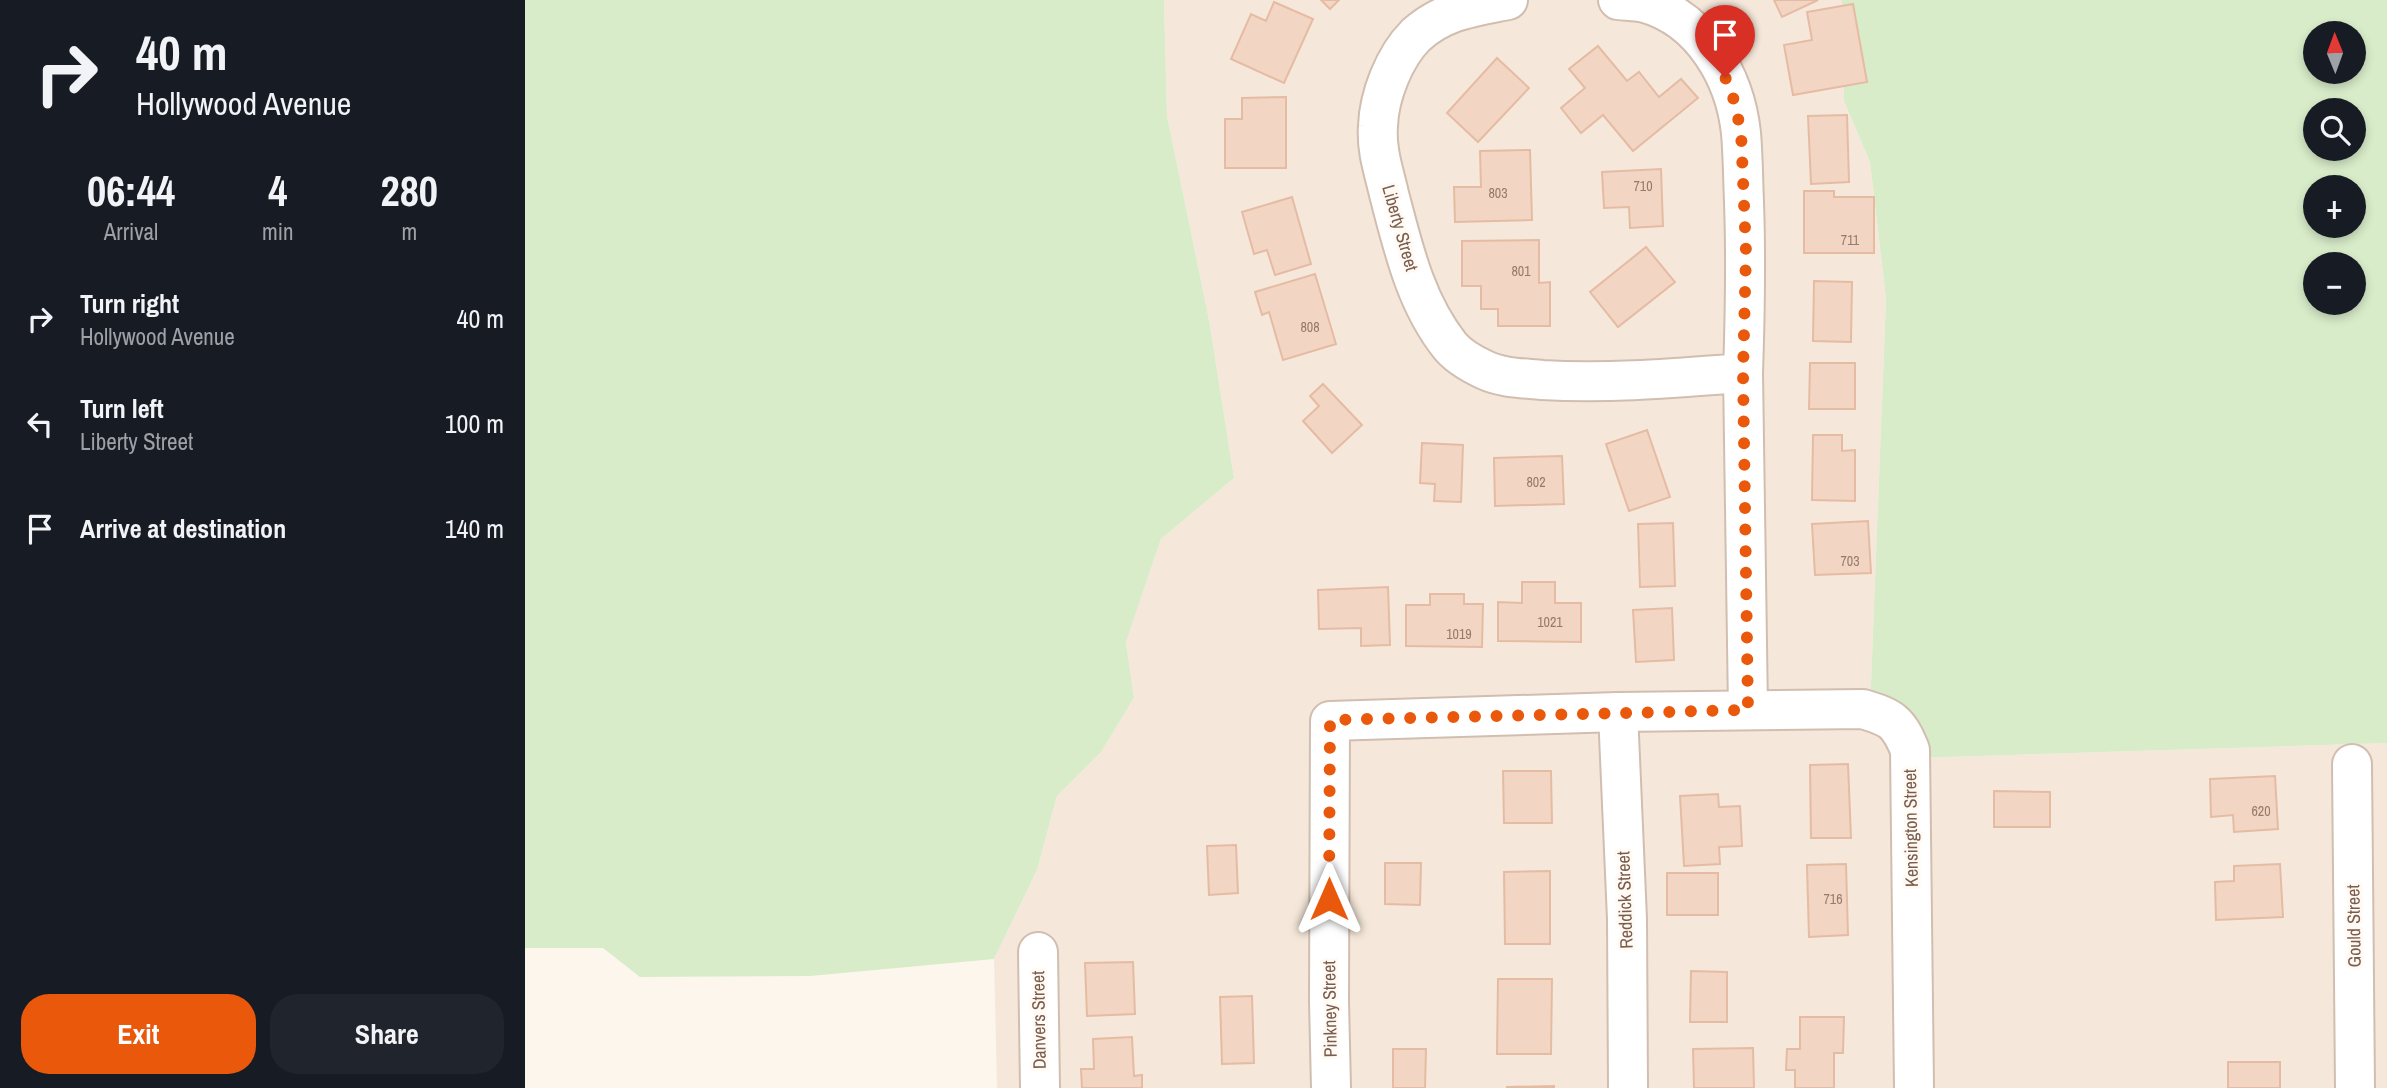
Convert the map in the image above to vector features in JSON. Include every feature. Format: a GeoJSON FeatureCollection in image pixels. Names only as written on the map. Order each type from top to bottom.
{"type":"FeatureCollection","features":[{"type":"Feature","properties":{"kind":"street","name":"Liberty Street"},"geometry":{"type":"LineString","coordinates":[[1509,0],[1462,9],[1438,18],[1414,37],[1397,61],[1385,91],[1378,125],[1378,151],[1407,263],[1427,309],[1451,346],[1465,359],[1488,371],[1511,378],[1565,381],[1634,380],[1743,373]]}},
{"type":"Feature","properties":{"kind":"street"},"geometry":{"type":"LineString","coordinates":[[1618,0],[1644,3],[1672,14],[1699,35],[1718,61],[1732,93],[1741,131],[1746,239],[1743,373],[1748,710]]}},
{"type":"Feature","properties":{"kind":"street","name":"Kensington Street"},"geometry":{"type":"LineString","coordinates":[[1330,720],[1863,709],[1890,718],[1901,729],[1910,750],[1914,1088]]}},
{"type":"Feature","properties":{"kind":"street","name":"Reddick Street"},"geometry":{"type":"LineString","coordinates":[[1618,712],[1627,919],[1628,1088]]}},
{"type":"Feature","properties":{"kind":"street","name":"Pinkney Street"},"geometry":{"type":"LineString","coordinates":[[1330,720],[1331,1088]]}},
{"type":"Feature","properties":{"kind":"street","name":"Gould Street"},"geometry":{"type":"LineString","coordinates":[[2352,764],[2355,1088]]}},
{"type":"Feature","properties":{"kind":"street","name":"Danvers Street"},"geometry":{"type":"LineString","coordinates":[[1038,953],[1039,1088]]}},
{"type":"Feature","properties":{"kind":"shaded area"},"geometry":{"type":"Polygon","coordinates":[[[1164,0],[1842,0],[1844,101],[1870,162],[1886,299],[1870,709],[1915,758],[2387,743],[2387,1088],[997,1088],[994,959],[1037,870],[1057,796],[1101,752],[1134,698],[1126,642],[1161,539],[1234,478],[1209,320],[1167,116],[1164,0]]]}},
{"type":"Feature","properties":{"kind":"green space"},"geometry":{"type":"Polygon","coordinates":[[[525,0],[1164,0],[1167,116],[1209,320],[1234,478],[1161,539],[1126,642],[1134,698],[1101,752],[1057,796],[1037,870],[994,959],[810,976],[640,977],[603,948],[525,948],[525,0]]]}},
{"type":"Feature","properties":{"kind":"green space"},"geometry":{"type":"Polygon","coordinates":[[[1842,0],[2387,0],[2387,743],[1915,758],[1870,709],[1886,299],[1870,162],[1844,101],[1842,0]]]}},
{"type":"Feature","properties":{"kind":"building"},"geometry":{"type":"Polygon","coordinates":[[[1321,0],[1339,0],[1330,9],[1321,0]]]}},
{"type":"Feature","properties":{"kind":"building"},"geometry":{"type":"Polygon","coordinates":[[[1774,0],[1818,0],[1782,17],[1774,0]]]}},
{"type":"Feature","properties":{"kind":"building"},"geometry":{"type":"Polygon","coordinates":[[[1274,2],[1313,19],[1284,83],[1231,59],[1251,14],[1266,21],[1274,2]]]}},
{"type":"Feature","properties":{"kind":"building"},"geometry":{"type":"Polygon","coordinates":[[[1853,4],[1867,82],[1793,95],[1784,45],[1812,40],[1807,12],[1853,4]]]}},
{"type":"Feature","properties":{"kind":"building"},"geometry":{"type":"Polygon","coordinates":[[[1598,46],[1627,81],[1639,72],[1659,97],[1681,79],[1698,98],[1633,151],[1603,115],[1581,133],[1561,108],[1585,88],[1569,69],[1598,46]]]}},
{"type":"Feature","properties":{"kind":"building"},"geometry":{"type":"Polygon","coordinates":[[[1497,58],[1529,88],[1478,142],[1447,113],[1497,58]]]}},
{"type":"Feature","properties":{"kind":"building"},"geometry":{"type":"Polygon","coordinates":[[[1286,97],[1286,168],[1225,168],[1225,119],[1242,119],[1242,98],[1286,97]]]}},
{"type":"Feature","properties":{"kind":"building"},"geometry":{"type":"Polygon","coordinates":[[[1847,115],[1849,182],[1811,184],[1808,116],[1847,115]]]}},
{"type":"Feature","properties":{"kind":"building"},"geometry":{"type":"Polygon","coordinates":[[[1530,150],[1532,220],[1455,222],[1454,187],[1481,187],[1480,151],[1530,150]]]}},
{"type":"Feature","properties":{"kind":"building"},"geometry":{"type":"Polygon","coordinates":[[[1661,169],[1663,226],[1630,228],[1629,207],[1604,208],[1602,172],[1661,169]]]}},
{"type":"Feature","properties":{"kind":"building"},"geometry":{"type":"Polygon","coordinates":[[[1804,191],[1834,191],[1834,197],[1874,197],[1874,253],[1804,253],[1804,191]]]}},
{"type":"Feature","properties":{"kind":"building"},"geometry":{"type":"Polygon","coordinates":[[[1292,197],[1311,264],[1275,275],[1267,250],[1254,254],[1242,212],[1292,197]]]}},
{"type":"Feature","properties":{"kind":"building"},"geometry":{"type":"Polygon","coordinates":[[[1539,240],[1539,283],[1550,282],[1550,326],[1498,326],[1498,309],[1481,309],[1481,286],[1462,286],[1462,241],[1539,240]]]}},
{"type":"Feature","properties":{"kind":"building"},"geometry":{"type":"Polygon","coordinates":[[[1646,247],[1675,282],[1618,327],[1590,292],[1646,247]]]}},
{"type":"Feature","properties":{"kind":"building"},"geometry":{"type":"Polygon","coordinates":[[[1315,274],[1336,344],[1283,360],[1269,312],[1262,315],[1255,292],[1315,274]]]}},
{"type":"Feature","properties":{"kind":"building"},"geometry":{"type":"Polygon","coordinates":[[[1814,281],[1852,282],[1851,342],[1813,341],[1814,281]]]}},
{"type":"Feature","properties":{"kind":"building"},"geometry":{"type":"Polygon","coordinates":[[[1810,363],[1855,363],[1855,409],[1809,409],[1810,363]]]}},
{"type":"Feature","properties":{"kind":"building"},"geometry":{"type":"Polygon","coordinates":[[[1323,384],[1362,425],[1332,453],[1303,421],[1319,406],[1310,396],[1323,384]]]}},
{"type":"Feature","properties":{"kind":"building"},"geometry":{"type":"Polygon","coordinates":[[[1647,430],[1670,497],[1629,511],[1606,444],[1647,430]]]}},
{"type":"Feature","properties":{"kind":"building"},"geometry":{"type":"Polygon","coordinates":[[[1813,435],[1842,435],[1842,451],[1855,450],[1855,501],[1812,500],[1813,435]]]}},
{"type":"Feature","properties":{"kind":"building"},"geometry":{"type":"Polygon","coordinates":[[[1422,443],[1463,445],[1461,502],[1434,501],[1435,484],[1420,483],[1422,443]]]}},
{"type":"Feature","properties":{"kind":"building"},"geometry":{"type":"Polygon","coordinates":[[[1562,456],[1564,504],[1495,506],[1494,458],[1562,456]]]}},
{"type":"Feature","properties":{"kind":"building"},"geometry":{"type":"Polygon","coordinates":[[[1868,521],[1871,573],[1815,575],[1812,524],[1868,521]]]}},
{"type":"Feature","properties":{"kind":"building"},"geometry":{"type":"Polygon","coordinates":[[[1673,523],[1675,586],[1640,587],[1638,524],[1673,523]]]}},
{"type":"Feature","properties":{"kind":"building"},"geometry":{"type":"Polygon","coordinates":[[[1522,582],[1555,582],[1555,603],[1581,603],[1581,642],[1498,641],[1498,602],[1522,603],[1522,582]]]}},
{"type":"Feature","properties":{"kind":"building"},"geometry":{"type":"Polygon","coordinates":[[[1388,587],[1390,645],[1361,646],[1361,628],[1319,629],[1318,590],[1388,587]]]}},
{"type":"Feature","properties":{"kind":"building"},"geometry":{"type":"Polygon","coordinates":[[[1430,594],[1464,594],[1464,604],[1483,604],[1482,647],[1406,646],[1406,605],[1430,605],[1430,594]]]}},
{"type":"Feature","properties":{"kind":"building"},"geometry":{"type":"Polygon","coordinates":[[[1672,608],[1674,660],[1636,662],[1633,610],[1672,608]]]}},
{"type":"Feature","properties":{"kind":"building"},"geometry":{"type":"Polygon","coordinates":[[[1848,764],[1851,838],[1811,838],[1810,765],[1848,764]]]}},
{"type":"Feature","properties":{"kind":"building"},"geometry":{"type":"Polygon","coordinates":[[[1503,771],[1551,771],[1552,823],[1504,823],[1503,771]]]}},
{"type":"Feature","properties":{"kind":"building"},"geometry":{"type":"Polygon","coordinates":[[[2275,776],[2278,829],[2234,832],[2233,815],[2211,817],[2210,779],[2275,776]]]}},
{"type":"Feature","properties":{"kind":"building"},"geometry":{"type":"Polygon","coordinates":[[[1994,791],[2050,792],[2050,827],[1994,827],[1994,791]]]}},
{"type":"Feature","properties":{"kind":"building"},"geometry":{"type":"Polygon","coordinates":[[[1718,794],[1719,807],[1740,806],[1742,846],[1719,847],[1720,864],[1684,866],[1680,796],[1718,794]]]}},
{"type":"Feature","properties":{"kind":"building"},"geometry":{"type":"Polygon","coordinates":[[[1236,845],[1238,893],[1209,895],[1207,846],[1236,845]]]}},
{"type":"Feature","properties":{"kind":"building"},"geometry":{"type":"Polygon","coordinates":[[[1385,863],[1421,863],[1420,905],[1385,904],[1385,863]]]}},
{"type":"Feature","properties":{"kind":"building"},"geometry":{"type":"Polygon","coordinates":[[[1846,864],[1848,935],[1809,937],[1807,865],[1846,864]]]}},
{"type":"Feature","properties":{"kind":"building"},"geometry":{"type":"Polygon","coordinates":[[[2280,864],[2283,917],[2216,920],[2215,882],[2234,881],[2234,866],[2280,864]]]}},
{"type":"Feature","properties":{"kind":"building"},"geometry":{"type":"Polygon","coordinates":[[[1550,871],[1550,944],[1505,944],[1504,872],[1550,871]]]}},
{"type":"Feature","properties":{"kind":"building"},"geometry":{"type":"Polygon","coordinates":[[[1667,873],[1718,873],[1718,915],[1667,915],[1667,873]]]}},
{"type":"Feature","properties":{"kind":"building"},"geometry":{"type":"Polygon","coordinates":[[[1133,962],[1135,1014],[1087,1016],[1085,963],[1133,962]]]}},
{"type":"Feature","properties":{"kind":"building"},"geometry":{"type":"Polygon","coordinates":[[[1691,971],[1727,972],[1727,1022],[1690,1022],[1691,971]]]}},
{"type":"Feature","properties":{"kind":"building"},"geometry":{"type":"Polygon","coordinates":[[[1498,979],[1552,979],[1551,1054],[1497,1054],[1498,979]]]}},
{"type":"Feature","properties":{"kind":"building"},"geometry":{"type":"Polygon","coordinates":[[[1252,996],[1254,1063],[1222,1064],[1220,997],[1252,996]]]}},
{"type":"Feature","properties":{"kind":"building"},"geometry":{"type":"Polygon","coordinates":[[[1800,1017],[1844,1017],[1843,1053],[1834,1053],[1834,1088],[1795,1088],[1795,1070],[1786,1070],[1787,1049],[1800,1049],[1800,1017]]]}},
{"type":"Feature","properties":{"kind":"building"},"geometry":{"type":"Polygon","coordinates":[[[1132,1037],[1134,1076],[1142,1075],[1142,1088],[1082,1088],[1081,1069],[1094,1069],[1093,1039],[1132,1037]]]}},
{"type":"Feature","properties":{"kind":"building"},"geometry":{"type":"Polygon","coordinates":[[[1753,1048],[1754,1088],[1694,1088],[1693,1049],[1753,1048]]]}},
{"type":"Feature","properties":{"kind":"building"},"geometry":{"type":"Polygon","coordinates":[[[1393,1049],[1426,1049],[1425,1088],[1393,1088],[1393,1049]]]}},
{"type":"Feature","properties":{"kind":"building"},"geometry":{"type":"Polygon","coordinates":[[[2228,1062],[2280,1062],[2280,1088],[2228,1088],[2228,1062]]]}},
{"type":"Feature","properties":{"kind":"building"},"geometry":{"type":"Polygon","coordinates":[[[1507,1087],[1554,1088],[1507,1088],[1507,1087]]]}},
{"type":"Feature","properties":{"kind":"route"},"geometry":{"type":"LineString","coordinates":[[1329,899],[1330,720],[1748,710],[1743,373],[1746,252],[1741,131],[1732,93],[1725,77]]}}]}
